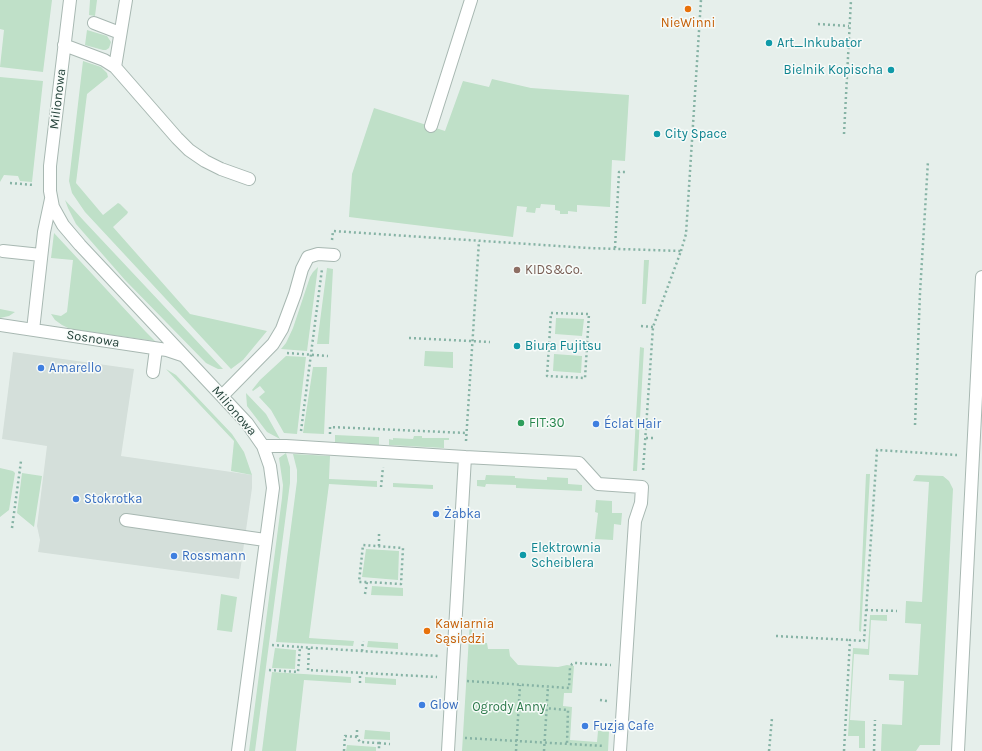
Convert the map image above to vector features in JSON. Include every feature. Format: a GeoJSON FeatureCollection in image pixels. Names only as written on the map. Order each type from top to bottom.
{"type":"FeatureCollection","features":[{"type":"Feature","properties":{"kind":"street","name":"Milionowa"},"geometry":{"type":"LineString","coordinates":[[70,0],[51,159],[50,191],[53,207],[59,218],[80,245],[252,430],[263,446],[270,466],[273,488],[238,751]]}},
{"type":"Feature","properties":{"kind":"street"},"geometry":{"type":"LineString","coordinates":[[115,67],[126,0]]}},
{"type":"Feature","properties":{"kind":"street"},"geometry":{"type":"LineString","coordinates":[[430,126],[471,0]]}},
{"type":"Feature","properties":{"kind":"street"},"geometry":{"type":"LineString","coordinates":[[94,23],[120,34]]}},
{"type":"Feature","properties":{"kind":"street"},"geometry":{"type":"LineString","coordinates":[[64,45],[104,60],[115,67],[190,150],[205,161],[221,169],[250,179]]}},
{"type":"Feature","properties":{"kind":"street","name":"Milionowa"},"geometry":{"type":"LineString","coordinates":[[33,330],[41,255],[51,199]]}},
{"type":"Feature","properties":{"kind":"street"},"geometry":{"type":"LineString","coordinates":[[3,251],[41,255]]}},
{"type":"Feature","properties":{"kind":"street"},"geometry":{"type":"LineString","coordinates":[[222,396],[258,361],[278,337],[288,314],[305,260],[313,255],[329,255]]}},
{"type":"Feature","properties":{"kind":"street"},"geometry":{"type":"LineString","coordinates":[[958,751],[978,436],[982,277]]}},
{"type":"Feature","properties":{"kind":"street","name":"Sosnowa"},"geometry":{"type":"LineString","coordinates":[[0,325],[175,352],[184,356]]}},
{"type":"Feature","properties":{"kind":"street"},"geometry":{"type":"LineString","coordinates":[[154,372],[156,349]]}},
{"type":"Feature","properties":{"kind":"street"},"geometry":{"type":"LineString","coordinates":[[263,446],[579,463],[598,484],[642,487],[641,503],[635,521],[620,749]]}},
{"type":"Feature","properties":{"kind":"street"},"geometry":{"type":"LineString","coordinates":[[448,751],[465,457]]}},
{"type":"Feature","properties":{"kind":"street"},"geometry":{"type":"LineString","coordinates":[[126,520],[265,540]]}},
{"type":"Feature","properties":{"kind":"path"},"geometry":{"type":"LineString","coordinates":[[642,487],[653,327],[686,234],[700,0]]}},
{"type":"Feature","properties":{"kind":"path"},"geometry":{"type":"LineString","coordinates":[[844,134],[851,0]]}},
{"type":"Feature","properties":{"kind":"path"},"geometry":{"type":"LineString","coordinates":[[818,24],[849,26]]}},
{"type":"Feature","properties":{"kind":"path"},"geometry":{"type":"LineString","coordinates":[[915,425],[920,292],[928,161]]}},
{"type":"Feature","properties":{"kind":"path"},"geometry":{"type":"LineString","coordinates":[[615,248],[619,172],[627,172]]}},
{"type":"Feature","properties":{"kind":"path"},"geometry":{"type":"LineString","coordinates":[[10,183],[35,185]]}},
{"type":"Feature","properties":{"kind":"path"},"geometry":{"type":"LineString","coordinates":[[298,447],[311,355],[333,231],[479,241],[681,251]]}},
{"type":"Feature","properties":{"kind":"path"},"geometry":{"type":"LineString","coordinates":[[465,457],[479,241]]}},
{"type":"Feature","properties":{"kind":"path"},"geometry":{"type":"LineString","coordinates":[[551,313],[589,314],[585,378],[547,376],[550,344],[551,313]]}},
{"type":"Feature","properties":{"kind":"path"},"geometry":{"type":"LineString","coordinates":[[641,326],[653,327]]}},
{"type":"Feature","properties":{"kind":"path"},"geometry":{"type":"LineString","coordinates":[[409,338],[490,342]]}},
{"type":"Feature","properties":{"kind":"path"},"geometry":{"type":"LineString","coordinates":[[544,344],[591,347]]}},
{"type":"Feature","properties":{"kind":"path"},"geometry":{"type":"LineString","coordinates":[[282,355],[288,353],[328,356]]}},
{"type":"Feature","properties":{"kind":"path"},"geometry":{"type":"LineString","coordinates":[[328,449],[330,427],[467,433]]}},
{"type":"Feature","properties":{"kind":"path"},"geometry":{"type":"LineString","coordinates":[[646,438],[654,438]]}},
{"type":"Feature","properties":{"kind":"path"},"geometry":{"type":"LineString","coordinates":[[776,636],[864,641],[877,450],[957,455]]}},
{"type":"Feature","properties":{"kind":"path"},"geometry":{"type":"LineString","coordinates":[[12,528],[21,461]]}},
{"type":"Feature","properties":{"kind":"path"},"geometry":{"type":"LineString","coordinates":[[379,534],[379,546]]}},
{"type":"Feature","properties":{"kind":"path"},"geometry":{"type":"LineString","coordinates":[[362,545],[379,546],[404,548],[402,584],[357,582],[362,545]]}},
{"type":"Feature","properties":{"kind":"path"},"geometry":{"type":"LineString","coordinates":[[365,594],[366,582]]}},
{"type":"Feature","properties":{"kind":"path"},"geometry":{"type":"LineString","coordinates":[[866,610],[897,611]]}},
{"type":"Feature","properties":{"kind":"path"},"geometry":{"type":"LineString","coordinates":[[844,751],[850,640]]}},
{"type":"Feature","properties":{"kind":"path"},"geometry":{"type":"LineString","coordinates":[[362,651],[363,641]]}},
{"type":"Feature","properties":{"kind":"path"},"geometry":{"type":"LineString","coordinates":[[272,645],[453,656]]}},
{"type":"Feature","properties":{"kind":"path"},"geometry":{"type":"LineString","coordinates":[[269,670],[298,672],[300,647]]}},
{"type":"Feature","properties":{"kind":"path"},"geometry":{"type":"LineString","coordinates":[[309,648],[308,670],[452,678],[466,681],[569,688],[570,666],[575,663],[626,665]]}},
{"type":"Feature","properties":{"kind":"path"},"geometry":{"type":"LineString","coordinates":[[360,673],[360,683]]}},
{"type":"Feature","properties":{"kind":"path"},"geometry":{"type":"LineString","coordinates":[[516,751],[520,685]]}},
{"type":"Feature","properties":{"kind":"path"},"geometry":{"type":"LineString","coordinates":[[544,751],[548,686]]}},
{"type":"Feature","properties":{"kind":"path"},"geometry":{"type":"LineString","coordinates":[[519,706],[568,710],[567,744]]}},
{"type":"Feature","properties":{"kind":"path"},"geometry":{"type":"LineString","coordinates":[[770,751],[772,718]]}},
{"type":"Feature","properties":{"kind":"path"},"geometry":{"type":"LineString","coordinates":[[874,751],[875,720]]}},
{"type":"Feature","properties":{"kind":"path"},"geometry":{"type":"LineString","coordinates":[[356,737],[357,730]]}},
{"type":"Feature","properties":{"kind":"path"},"geometry":{"type":"LineString","coordinates":[[344,751],[344,736],[356,737],[360,742],[390,744]]}},
{"type":"Feature","properties":{"kind":"path"},"geometry":{"type":"LineString","coordinates":[[462,738],[545,742],[620,749]]}},
{"type":"Feature","properties":{"kind":"path"},"geometry":{"type":"LineString","coordinates":[[379,743],[379,751]]}},
{"type":"Feature","properties":{"kind":"shaded area"},"geometry":{"type":"Polygon","coordinates":[[[13,352],[134,369],[121,456],[252,475],[252,488],[239,579],[38,552],[40,540],[37,526],[47,446],[2,439],[13,352]]]}},
{"type":"Feature","properties":{"kind":"green space"},"geometry":{"type":"Polygon","coordinates":[[[0,0],[52,0],[43,72],[0,67],[4,30],[0,29],[0,0]]]}},
{"type":"Feature","properties":{"kind":"green space"},"geometry":{"type":"Polygon","coordinates":[[[90,0],[97,0],[95,16],[89,15],[90,0]]]}},
{"type":"Feature","properties":{"kind":"green space"},"geometry":{"type":"Polygon","coordinates":[[[87,30],[107,36],[111,42],[109,48],[103,50],[85,45],[87,30]]]}},
{"type":"Feature","properties":{"kind":"green space"},"geometry":{"type":"Polygon","coordinates":[[[83,61],[101,67],[107,73],[108,77],[87,94],[76,183],[103,215],[118,203],[128,212],[113,227],[190,314],[267,331],[243,360],[231,369],[85,212],[72,193],[69,181],[83,61]]]}},
{"type":"Feature","properties":{"kind":"green space"},"geometry":{"type":"Polygon","coordinates":[[[0,77],[43,81],[32,182],[20,181],[18,176],[4,175],[0,182],[0,77]]]}},
{"type":"Feature","properties":{"kind":"green space"},"geometry":{"type":"Polygon","coordinates":[[[492,79],[531,88],[629,95],[625,161],[612,160],[610,207],[577,205],[577,212],[568,211],[568,214],[560,214],[560,211],[555,210],[555,205],[541,204],[540,208],[536,208],[535,213],[526,212],[527,207],[517,206],[513,237],[349,217],[352,174],[374,108],[445,131],[463,81],[489,87],[492,79]]]}},
{"type":"Feature","properties":{"kind":"green space"},"geometry":{"type":"Polygon","coordinates":[[[65,200],[223,369],[218,369],[206,363],[125,280],[76,224],[65,200]]]}},
{"type":"Feature","properties":{"kind":"green space"},"geometry":{"type":"Polygon","coordinates":[[[54,233],[155,341],[70,329],[55,320],[51,314],[61,316],[67,312],[73,260],[51,258],[54,233]]]}},
{"type":"Feature","properties":{"kind":"green space"},"geometry":{"type":"Polygon","coordinates":[[[644,260],[649,260],[646,304],[642,304],[644,260]]]}},
{"type":"Feature","properties":{"kind":"green space"},"geometry":{"type":"Polygon","coordinates":[[[318,267],[307,351],[281,349],[286,343],[293,328],[310,277],[318,267]]]}},
{"type":"Feature","properties":{"kind":"green space"},"geometry":{"type":"Polygon","coordinates":[[[327,268],[333,269],[329,344],[317,344],[327,268]]]}},
{"type":"Feature","properties":{"kind":"green space"},"geometry":{"type":"Polygon","coordinates":[[[0,309],[15,312],[9,316],[0,318],[0,309]]]}},
{"type":"Feature","properties":{"kind":"green space"},"geometry":{"type":"Polygon","coordinates":[[[556,318],[584,319],[582,336],[555,334],[556,318]]]}},
{"type":"Feature","properties":{"kind":"green space"},"geometry":{"type":"Polygon","coordinates":[[[640,347],[644,348],[637,471],[633,471],[640,347]]]}},
{"type":"Feature","properties":{"kind":"green space"},"geometry":{"type":"Polygon","coordinates":[[[425,351],[453,352],[453,368],[424,366],[425,351]]]}},
{"type":"Feature","properties":{"kind":"green space"},"geometry":{"type":"Polygon","coordinates":[[[554,354],[582,356],[581,373],[553,371],[554,354]]]}},
{"type":"Feature","properties":{"kind":"green space"},"geometry":{"type":"Polygon","coordinates":[[[286,356],[306,357],[297,434],[284,433],[271,410],[259,397],[265,392],[260,386],[253,391],[252,390],[260,380],[286,356]]]}},
{"type":"Feature","properties":{"kind":"green space"},"geometry":{"type":"Polygon","coordinates":[[[313,367],[327,367],[324,434],[303,433],[313,367]]]}},
{"type":"Feature","properties":{"kind":"green space"},"geometry":{"type":"Polygon","coordinates":[[[166,369],[176,375],[232,434],[244,452],[252,475],[231,471],[234,441],[166,369]]]}},
{"type":"Feature","properties":{"kind":"green space"},"geometry":{"type":"Polygon","coordinates":[[[246,393],[266,414],[280,439],[267,432],[247,406],[246,393]]]}},
{"type":"Feature","properties":{"kind":"green space"},"geometry":{"type":"Polygon","coordinates":[[[335,435],[379,437],[379,445],[335,442],[335,435]]]}},
{"type":"Feature","properties":{"kind":"green space"},"geometry":{"type":"Polygon","coordinates":[[[414,436],[422,436],[422,438],[449,438],[449,440],[444,440],[444,448],[389,445],[389,439],[413,439],[414,436]]]}},
{"type":"Feature","properties":{"kind":"green space"},"geometry":{"type":"Polygon","coordinates":[[[286,453],[290,467],[290,483],[255,751],[249,751],[282,498],[283,485],[279,458],[286,453]]]}},
{"type":"Feature","properties":{"kind":"green space"},"geometry":{"type":"Polygon","coordinates":[[[293,454],[330,456],[329,479],[377,481],[377,487],[329,484],[309,638],[354,641],[353,646],[276,642],[297,481],[297,470],[293,454]]]}},
{"type":"Feature","properties":{"kind":"green space"},"geometry":{"type":"Polygon","coordinates":[[[0,468],[13,471],[15,473],[9,510],[0,517],[0,468]]]}},
{"type":"Feature","properties":{"kind":"green space"},"geometry":{"type":"Polygon","coordinates":[[[22,473],[42,476],[34,527],[17,513],[22,473]]]}},
{"type":"Feature","properties":{"kind":"green space"},"geometry":{"type":"Polygon","coordinates":[[[866,474],[870,474],[861,632],[859,631],[866,474]]]}},
{"type":"Feature","properties":{"kind":"green space"},"geometry":{"type":"Polygon","coordinates":[[[486,475],[515,476],[515,478],[547,480],[547,477],[568,478],[568,484],[582,485],[582,491],[516,488],[516,485],[486,484],[485,487],[477,486],[477,480],[485,480],[486,475]]]}},
{"type":"Feature","properties":{"kind":"green space"},"geometry":{"type":"Polygon","coordinates":[[[916,475],[943,476],[949,481],[953,489],[940,745],[920,745],[916,751],[881,751],[882,724],[902,725],[904,681],[889,680],[889,674],[918,675],[921,624],[905,623],[906,601],[922,602],[929,482],[913,481],[916,475]]]}},
{"type":"Feature","properties":{"kind":"green space"},"geometry":{"type":"Polygon","coordinates":[[[393,483],[433,485],[433,489],[393,487],[393,483]]]}},
{"type":"Feature","properties":{"kind":"green space"},"geometry":{"type":"Polygon","coordinates":[[[596,500],[612,501],[612,513],[622,513],[621,525],[614,524],[613,540],[595,539],[598,513],[595,512],[596,500]]]}},
{"type":"Feature","properties":{"kind":"green space"},"geometry":{"type":"Polygon","coordinates":[[[366,549],[399,551],[398,580],[362,577],[366,549]]]}},
{"type":"Feature","properties":{"kind":"green space"},"geometry":{"type":"Polygon","coordinates":[[[372,586],[403,588],[403,596],[371,595],[372,586]]]}},
{"type":"Feature","properties":{"kind":"green space"},"geometry":{"type":"Polygon","coordinates":[[[221,594],[237,597],[232,632],[217,630],[221,594]]]}},
{"type":"Feature","properties":{"kind":"green space"},"geometry":{"type":"Polygon","coordinates":[[[870,615],[887,615],[887,621],[871,620],[869,655],[854,654],[850,720],[865,721],[865,748],[859,748],[859,736],[848,736],[853,648],[868,649],[870,615]]]}},
{"type":"Feature","properties":{"kind":"green space","name":"Ogrody Anny"},"geometry":{"type":"Polygon","coordinates":[[[470,620],[472,620],[473,636],[477,641],[487,643],[488,649],[509,649],[510,656],[518,665],[558,667],[567,665],[574,666],[572,693],[564,693],[563,706],[572,707],[570,740],[597,742],[598,731],[609,731],[608,751],[462,751],[470,620]]]}},
{"type":"Feature","properties":{"kind":"green space"},"geometry":{"type":"Polygon","coordinates":[[[368,641],[398,643],[398,649],[367,647],[368,641]]]}},
{"type":"Feature","properties":{"kind":"green space"},"geometry":{"type":"Polygon","coordinates":[[[275,648],[296,650],[295,669],[272,668],[275,648]]]}},
{"type":"Feature","properties":{"kind":"green space"},"geometry":{"type":"Polygon","coordinates":[[[272,672],[351,677],[351,683],[304,680],[296,751],[262,751],[272,672]]]}},
{"type":"Feature","properties":{"kind":"green space"},"geometry":{"type":"Polygon","coordinates":[[[365,677],[396,679],[396,685],[365,683],[365,677]]]}},
{"type":"Feature","properties":{"kind":"green space"},"geometry":{"type":"Polygon","coordinates":[[[365,730],[390,732],[390,740],[364,739],[365,730]]]}},
{"type":"Feature","properties":{"kind":"green space"},"geometry":{"type":"Polygon","coordinates":[[[347,745],[376,747],[376,751],[346,751],[347,745]]]}},
{"type":"Feature","properties":{"kind":"place","name":"NieWinni"},"geometry":{"type":"Point","coordinates":[688,9]}},
{"type":"Feature","properties":{"kind":"place","name":"Art_Inkubator"},"geometry":{"type":"Point","coordinates":[769,43]}},
{"type":"Feature","properties":{"kind":"place","name":"Bielnik Kopischa"},"geometry":{"type":"Point","coordinates":[891,70]}},
{"type":"Feature","properties":{"kind":"place","name":"City Space"},"geometry":{"type":"Point","coordinates":[657,134]}},
{"type":"Feature","properties":{"kind":"place","name":"KIDS&Co."},"geometry":{"type":"Point","coordinates":[517,270]}},
{"type":"Feature","properties":{"kind":"place","name":"Biura Fujitsu"},"geometry":{"type":"Point","coordinates":[517,346]}},
{"type":"Feature","properties":{"kind":"place","name":"Amarello"},"geometry":{"type":"Point","coordinates":[41,368]}},
{"type":"Feature","properties":{"kind":"place","name":"FIT:30"},"geometry":{"type":"Point","coordinates":[521,423]}},
{"type":"Feature","properties":{"kind":"place","name":"Éclat Hair"},"geometry":{"type":"Point","coordinates":[596,424]}},
{"type":"Feature","properties":{"kind":"place","name":"Stokrotka"},"geometry":{"type":"Point","coordinates":[76,499]}},
{"type":"Feature","properties":{"kind":"place","name":"Żabka"},"geometry":{"type":"Point","coordinates":[436,514]}},
{"type":"Feature","properties":{"kind":"place","name":"Elektrownia Scheiblera"},"geometry":{"type":"Point","coordinates":[523,555]}},
{"type":"Feature","properties":{"kind":"place","name":"Rossmann"},"geometry":{"type":"Point","coordinates":[174,556]}},
{"type":"Feature","properties":{"kind":"place","name":"Kawiarnia Sąsiedzi"},"geometry":{"type":"Point","coordinates":[427,631]}},
{"type":"Feature","properties":{"kind":"place","name":"Glow"},"geometry":{"type":"Point","coordinates":[422,705]}},
{"type":"Feature","properties":{"kind":"place","name":"Fuzja Cafe"},"geometry":{"type":"Point","coordinates":[585,726]}}]}
